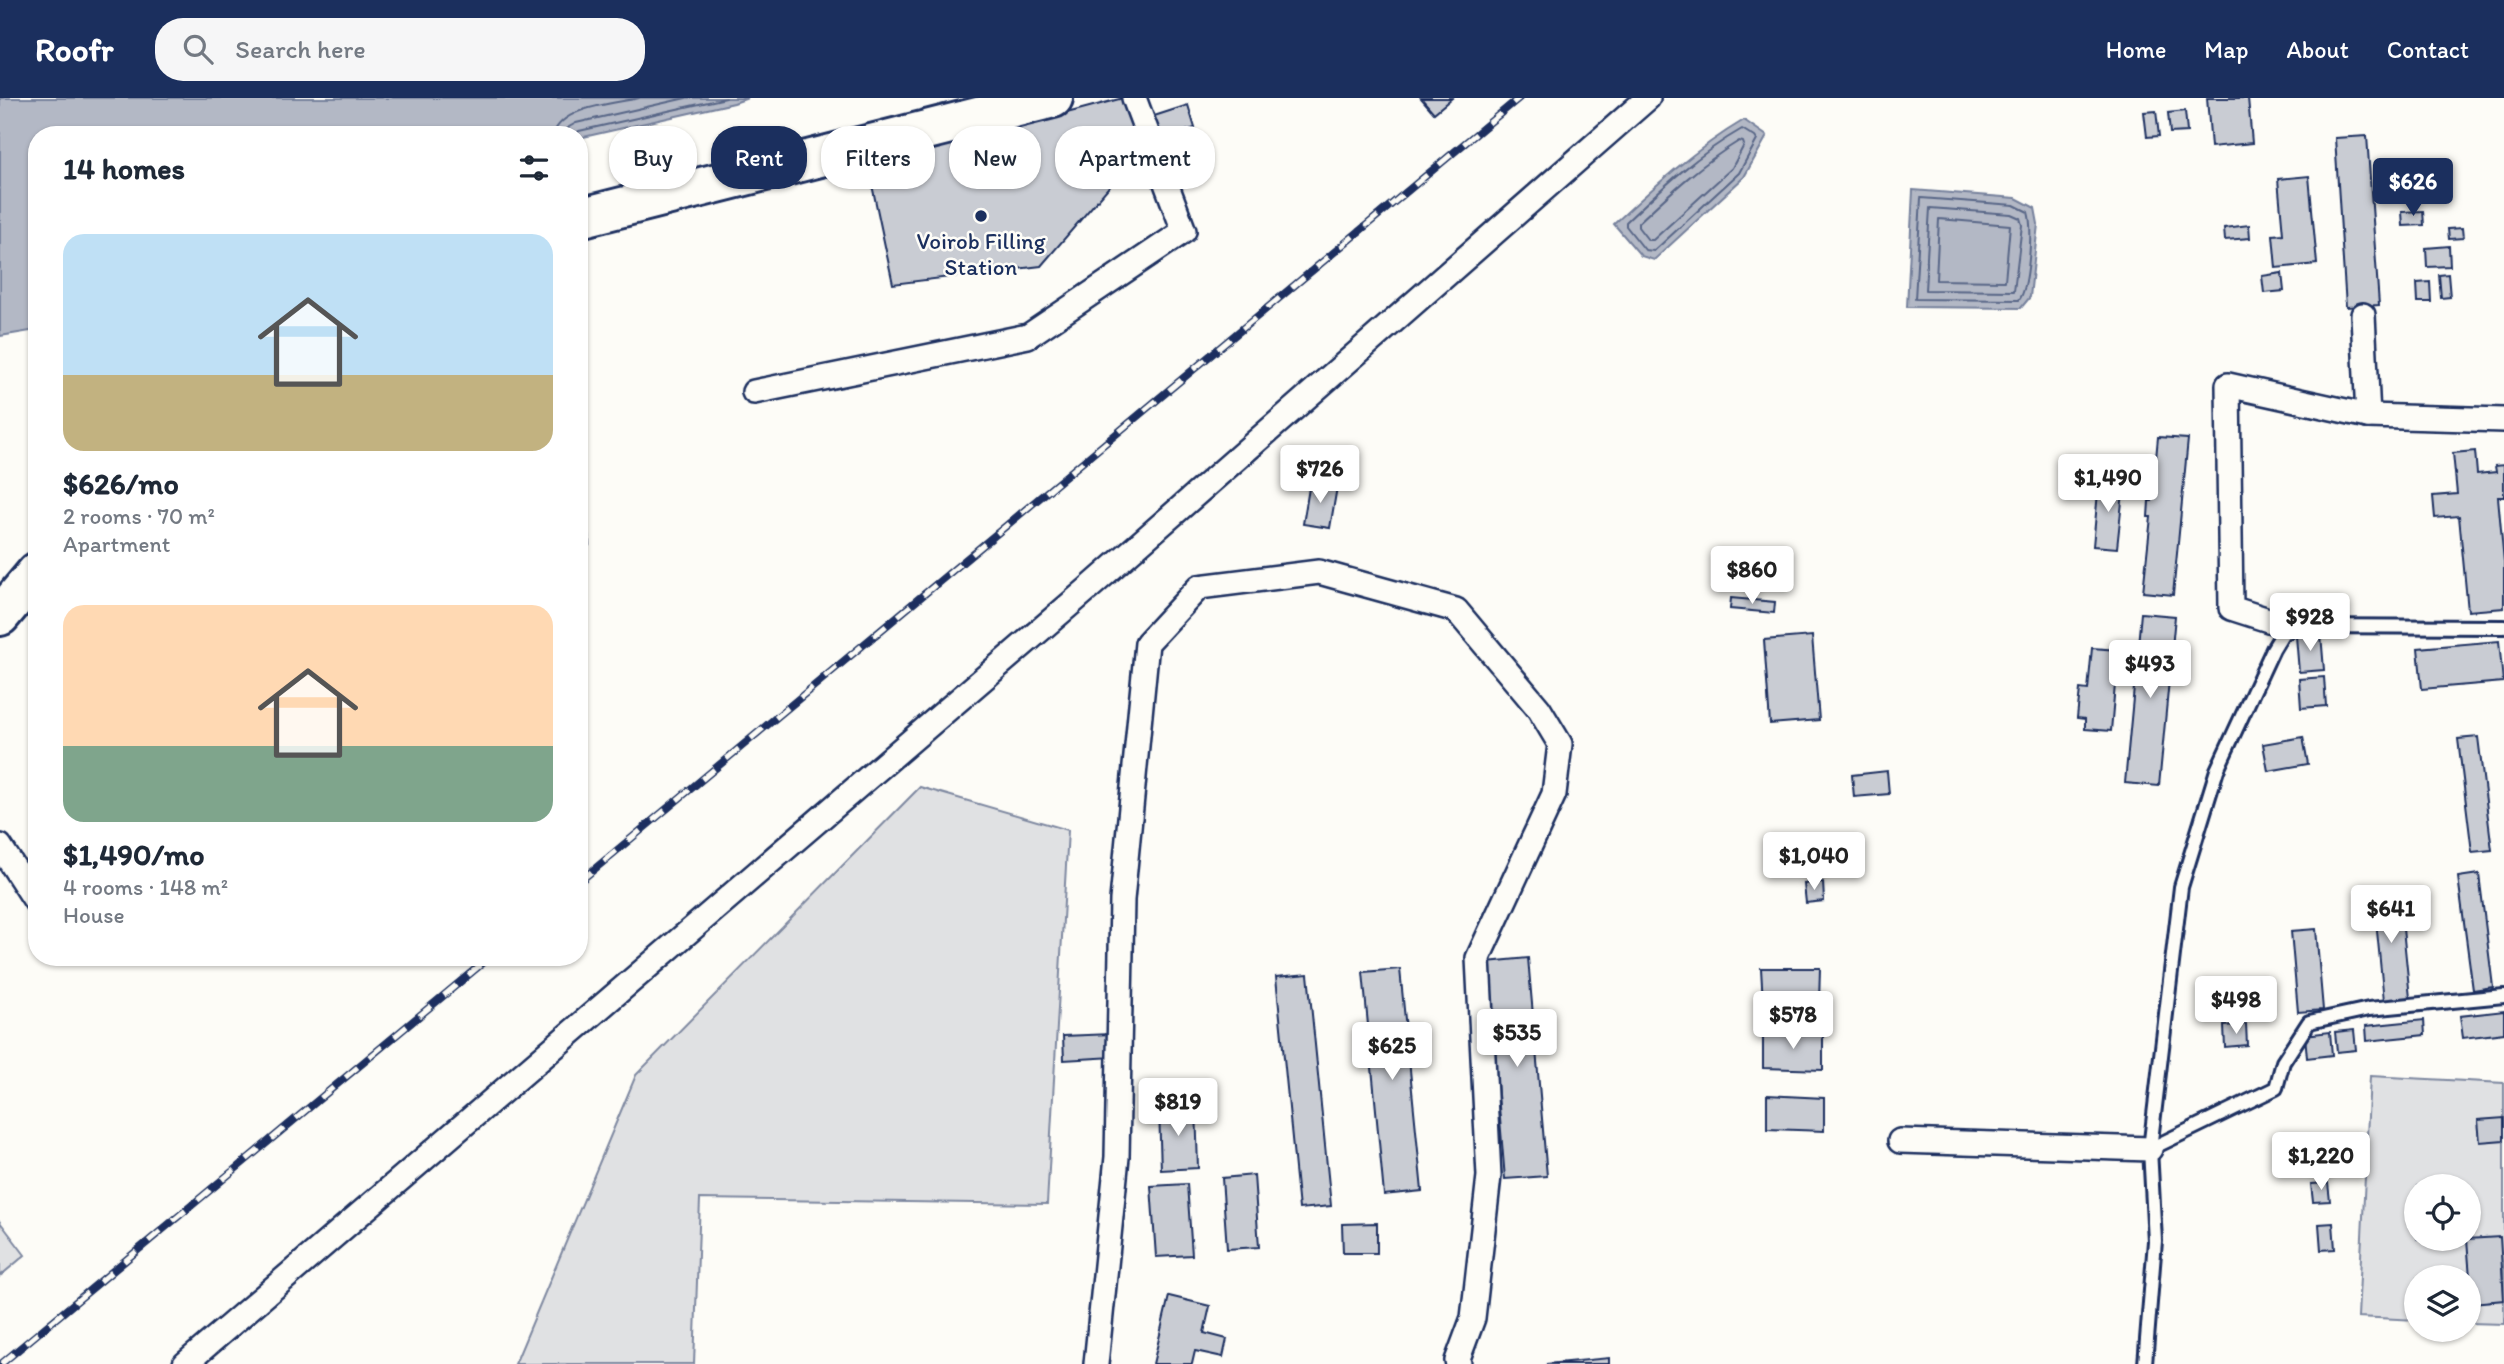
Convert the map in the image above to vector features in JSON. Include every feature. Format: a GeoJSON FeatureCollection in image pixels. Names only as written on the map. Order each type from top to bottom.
{"type":"FeatureCollection","features":[{"type":"Feature","properties":{"kind":"highway"},"geometry":{"type":"LineString","coordinates":[[588,216],[1053,98]]}},
{"type":"Feature","properties":{"kind":"highway"},"geometry":{"type":"LineString","coordinates":[[0,616],[28,583]]}},
{"type":"Feature","properties":{"kind":"street"},"geometry":{"type":"LineString","coordinates":[[754,392],[1028,336],[1184,230],[1134,98]]}},
{"type":"Feature","properties":{"kind":"street"},"geometry":{"type":"LineString","coordinates":[[185,1364],[1079,597],[1648,98]]}},
{"type":"Feature","properties":{"kind":"street"},"geometry":{"type":"LineString","coordinates":[[2363,316],[2368,416]]}},
{"type":"Feature","properties":{"kind":"street"},"geometry":{"type":"LineString","coordinates":[[2287,626],[2231,608],[2228,385],[2368,416],[2504,420]]}},
{"type":"Feature","properties":{"kind":"street"},"geometry":{"type":"LineString","coordinates":[[1096,1364],[1117,1157],[1122,900],[1147,643],[1199,587],[1319,572],[1457,610],[1539,709],[1560,744],[1554,794],[1478,958],[1489,1176],[1473,1318],[1457,1361],[1460,1364]]}},
{"type":"Feature","properties":{"kind":"street"},"geometry":{"type":"LineString","coordinates":[[0,846],[28,889]]}},
{"type":"Feature","properties":{"kind":"street"},"geometry":{"type":"LineString","coordinates":[[1900,1141],[2150,1149]]}},
{"type":"Feature","properties":{"kind":"lane"},"geometry":{"type":"LineString","coordinates":[[2145,1364],[2155,1241],[2150,1149],[2181,887],[2217,770],[2273,649],[2287,626],[2504,627]]}},
{"type":"Feature","properties":{"kind":"lane"},"geometry":{"type":"LineString","coordinates":[[2150,1149],[2276,1088],[2283,1062],[2309,1022],[2369,1009],[2504,996]]}},
{"type":"Feature","properties":{"kind":"shaded area"},"geometry":{"type":"Polygon","coordinates":[[[920,787],[1068,830],[1047,1204],[700,1199],[694,1364],[515,1364],[636,1075],[920,787]]]}},
{"type":"Feature","properties":{"kind":"shaded area"},"geometry":{"type":"Polygon","coordinates":[[[2370,1076],[2504,1083],[2504,1324],[2481,1323],[2481,1265],[2404,1265],[2404,1319],[2358,1317],[2370,1076]]]}},
{"type":"Feature","properties":{"kind":"shaded area"},"geometry":{"type":"Polygon","coordinates":[[[0,1222],[25,1255],[0,1276],[0,1222]]]}},
{"type":"Feature","properties":{"kind":"water"},"geometry":{"type":"Polygon","coordinates":[[[0,98],[748,98],[632,126],[609,126],[609,131],[588,136],[588,126],[28,126],[28,331],[0,336],[0,98]]]}},
{"type":"Feature","properties":{"kind":"water"},"geometry":{"type":"Polygon","coordinates":[[[1744,120],[1767,136],[1744,177],[1654,260],[1641,256],[1614,224],[1692,155],[1744,120]]]}},
{"type":"Feature","properties":{"kind":"water"},"geometry":{"type":"Polygon","coordinates":[[[1913,190],[2016,198],[2035,208],[2038,224],[2030,297],[2021,308],[1907,307],[1913,190]]]}},
{"type":"Feature","properties":{"kind":"building","name":"Voirob Filling Station"},"geometry":{"type":"Polygon","coordinates":[[[1123,98],[1134,126],[1055,126],[1055,189],[1107,189],[1041,266],[893,284],[873,189],[935,189],[935,148],[949,144],[949,189],[1041,189],[1041,126],[1018,126],[1123,98]]]}},
{"type":"Feature","properties":{"kind":"building"},"geometry":{"type":"Polygon","coordinates":[[[1421,98],[1452,98],[1434,113],[1421,98]]]}},
{"type":"Feature","properties":{"kind":"building"},"geometry":{"type":"Polygon","coordinates":[[[2207,98],[2248,98],[2252,143],[2211,147],[2207,98]]]}},
{"type":"Feature","properties":{"kind":"building"},"geometry":{"type":"Polygon","coordinates":[[[1188,105],[1194,126],[1147,126],[1145,119],[1188,105]]]}},
{"type":"Feature","properties":{"kind":"building"},"geometry":{"type":"Polygon","coordinates":[[[2156,111],[2159,136],[2147,137],[2144,112],[2156,111]]]}},
{"type":"Feature","properties":{"kind":"building"},"geometry":{"type":"Polygon","coordinates":[[[2185,111],[2187,132],[2170,133],[2168,113],[2185,111]]]}},
{"type":"Feature","properties":{"kind":"building"},"geometry":{"type":"Polygon","coordinates":[[[2367,136],[2379,305],[2346,307],[2335,138],[2367,136]]]}},
{"type":"Feature","properties":{"kind":"building"},"geometry":{"type":"Polygon","coordinates":[[[2309,176],[2317,264],[2276,268],[2273,235],[2283,234],[2278,179],[2309,176]]]}},
{"type":"Feature","properties":{"kind":"building"},"geometry":{"type":"Polygon","coordinates":[[[2423,211],[2424,225],[2403,226],[2402,212],[2423,211]]]}},
{"type":"Feature","properties":{"kind":"building"},"geometry":{"type":"Polygon","coordinates":[[[2249,225],[2250,238],[2225,240],[2224,228],[2249,225]]]}},
{"type":"Feature","properties":{"kind":"building"},"geometry":{"type":"Polygon","coordinates":[[[2462,228],[2463,238],[2449,239],[2448,229],[2462,228]]]}},
{"type":"Feature","properties":{"kind":"building"},"geometry":{"type":"Polygon","coordinates":[[[2449,246],[2450,266],[2427,267],[2426,248],[2449,246]]]}},
{"type":"Feature","properties":{"kind":"building"},"geometry":{"type":"Polygon","coordinates":[[[2282,273],[2284,291],[2264,293],[2262,276],[2282,273]]]}},
{"type":"Feature","properties":{"kind":"building"},"geometry":{"type":"Polygon","coordinates":[[[2448,274],[2450,297],[2441,298],[2439,275],[2448,274]]]}},
{"type":"Feature","properties":{"kind":"building"},"geometry":{"type":"Polygon","coordinates":[[[2430,282],[2431,302],[2418,302],[2417,283],[2430,282]]]}},
{"type":"Feature","properties":{"kind":"building"},"geometry":{"type":"Polygon","coordinates":[[[2158,437],[2188,439],[2173,595],[2143,592],[2151,517],[2148,517],[2149,501],[2152,501],[2158,437]]]}},
{"type":"Feature","properties":{"kind":"building"},"geometry":{"type":"Polygon","coordinates":[[[2475,451],[2477,474],[2496,472],[2495,466],[2504,465],[2504,497],[2498,497],[2504,562],[2504,608],[2468,611],[2459,516],[2435,518],[2433,496],[2457,494],[2453,453],[2475,451]]]}},
{"type":"Feature","properties":{"kind":"building"},"geometry":{"type":"Polygon","coordinates":[[[2099,481],[2124,483],[2117,548],[2093,546],[2099,481]]]}},
{"type":"Feature","properties":{"kind":"building"},"geometry":{"type":"Polygon","coordinates":[[[1310,482],[1337,487],[1330,528],[1303,524],[1310,482]]]}},
{"type":"Feature","properties":{"kind":"building"},"geometry":{"type":"Polygon","coordinates":[[[1731,598],[1775,602],[1774,613],[1730,609],[1731,598]]]}},
{"type":"Feature","properties":{"kind":"building"},"geometry":{"type":"Polygon","coordinates":[[[2141,613],[2175,616],[2159,786],[2125,783],[2141,613]]]}},
{"type":"Feature","properties":{"kind":"building"},"geometry":{"type":"Polygon","coordinates":[[[2321,634],[2324,670],[2299,672],[2296,636],[2321,634]]]}},
{"type":"Feature","properties":{"kind":"building"},"geometry":{"type":"Polygon","coordinates":[[[1812,636],[1819,720],[1770,724],[1764,640],[1812,636]]]}},
{"type":"Feature","properties":{"kind":"building"},"geometry":{"type":"Polygon","coordinates":[[[2499,641],[2503,682],[2422,689],[2418,648],[2499,641]]]}},
{"type":"Feature","properties":{"kind":"building"},"geometry":{"type":"Polygon","coordinates":[[[2092,648],[2118,650],[2111,731],[2085,729],[2085,719],[2077,718],[2080,689],[2088,690],[2092,648]]]}},
{"type":"Feature","properties":{"kind":"building"},"geometry":{"type":"Polygon","coordinates":[[[2324,677],[2326,706],[2301,708],[2299,679],[2324,677]]]}},
{"type":"Feature","properties":{"kind":"building"},"geometry":{"type":"Polygon","coordinates":[[[2303,737],[2308,764],[2268,771],[2263,744],[2303,737]]]}},
{"type":"Feature","properties":{"kind":"building"},"geometry":{"type":"Polygon","coordinates":[[[2478,737],[2492,850],[2472,852],[2458,739],[2478,737]]]}},
{"type":"Feature","properties":{"kind":"building"},"geometry":{"type":"Polygon","coordinates":[[[1887,771],[1889,794],[1854,797],[1852,775],[1887,771]]]}},
{"type":"Feature","properties":{"kind":"building"},"geometry":{"type":"Polygon","coordinates":[[[2479,874],[2493,987],[2473,990],[2458,877],[2479,874]]]}},
{"type":"Feature","properties":{"kind":"building"},"geometry":{"type":"Polygon","coordinates":[[[1823,882],[1824,901],[1806,903],[1804,884],[1823,882]]]}},
{"type":"Feature","properties":{"kind":"building"},"geometry":{"type":"Polygon","coordinates":[[[2399,889],[2410,998],[2384,1001],[2373,891],[2399,889]]]}},
{"type":"Feature","properties":{"kind":"building"},"geometry":{"type":"Polygon","coordinates":[[[2316,929],[2323,1010],[2298,1012],[2291,931],[2316,929]]]}},
{"type":"Feature","properties":{"kind":"building"},"geometry":{"type":"Polygon","coordinates":[[[1528,958],[1547,1176],[1505,1179],[1487,962],[1528,958]]]}},
{"type":"Feature","properties":{"kind":"building"},"geometry":{"type":"Polygon","coordinates":[[[1761,968],[1820,968],[1819,1003],[1763,1003],[1761,968]]]}},
{"type":"Feature","properties":{"kind":"building"},"geometry":{"type":"Polygon","coordinates":[[[1400,969],[1422,1191],[1384,1195],[1363,972],[1400,969]]]}},
{"type":"Feature","properties":{"kind":"building"},"geometry":{"type":"Polygon","coordinates":[[[1308,974],[1331,1206],[1299,1209],[1276,977],[1308,974]]]}},
{"type":"Feature","properties":{"kind":"building"},"geometry":{"type":"Polygon","coordinates":[[[2504,1011],[2504,1033],[2463,1038],[2460,1016],[2504,1011]]]}},
{"type":"Feature","properties":{"kind":"building"},"geometry":{"type":"Polygon","coordinates":[[[2424,1020],[2425,1035],[2367,1041],[2366,1026],[2424,1020]]]}},
{"type":"Feature","properties":{"kind":"building"},"geometry":{"type":"Polygon","coordinates":[[[2246,1024],[2247,1045],[2225,1047],[2224,1026],[2246,1024]]]}},
{"type":"Feature","properties":{"kind":"building"},"geometry":{"type":"Polygon","coordinates":[[[2354,1030],[2356,1050],[2337,1052],[2335,1032],[2354,1030]]]}},
{"type":"Feature","properties":{"kind":"building"},"geometry":{"type":"Polygon","coordinates":[[[1763,1032],[1823,1035],[1823,1070],[1763,1068],[1763,1032]]]}},
{"type":"Feature","properties":{"kind":"building"},"geometry":{"type":"Polygon","coordinates":[[[2330,1032],[2332,1055],[2307,1058],[2305,1035],[2330,1032]]]}},
{"type":"Feature","properties":{"kind":"building"},"geometry":{"type":"Polygon","coordinates":[[[1112,1034],[1113,1057],[1064,1060],[1063,1036],[1112,1034]]]}},
{"type":"Feature","properties":{"kind":"building"},"geometry":{"type":"Polygon","coordinates":[[[1767,1095],[1824,1098],[1824,1131],[1767,1129],[1767,1095]]]}},
{"type":"Feature","properties":{"kind":"building"},"geometry":{"type":"Polygon","coordinates":[[[1196,1107],[1198,1168],[1161,1170],[1159,1109],[1196,1107]]]}},
{"type":"Feature","properties":{"kind":"building"},"geometry":{"type":"Polygon","coordinates":[[[2504,1118],[2504,1140],[2480,1142],[2478,1120],[2504,1118]]]}},
{"type":"Feature","properties":{"kind":"building"},"geometry":{"type":"Polygon","coordinates":[[[1254,1175],[1259,1247],[1227,1249],[1222,1178],[1254,1175]]]}},
{"type":"Feature","properties":{"kind":"building"},"geometry":{"type":"Polygon","coordinates":[[[2328,1183],[2330,1201],[2313,1202],[2311,1184],[2328,1183]]]}},
{"type":"Feature","properties":{"kind":"building"},"geometry":{"type":"Polygon","coordinates":[[[1187,1184],[1192,1255],[1156,1257],[1151,1186],[1187,1184]]]}},
{"type":"Feature","properties":{"kind":"building"},"geometry":{"type":"Polygon","coordinates":[[[1377,1223],[1377,1253],[1343,1253],[1342,1224],[1377,1223]]]}},
{"type":"Feature","properties":{"kind":"building"},"geometry":{"type":"Polygon","coordinates":[[[2333,1223],[2335,1249],[2321,1250],[2319,1224],[2333,1223]]]}},
{"type":"Feature","properties":{"kind":"building"},"geometry":{"type":"Polygon","coordinates":[[[2500,1237],[2504,1300],[2481,1302],[2481,1265],[2469,1265],[2468,1251],[2481,1251],[2481,1238],[2500,1237]]]}},
{"type":"Feature","properties":{"kind":"building"},"geometry":{"type":"Polygon","coordinates":[[[1169,1296],[1210,1306],[1204,1333],[1227,1339],[1223,1357],[1195,1351],[1192,1364],[1153,1364],[1169,1296]]]}},
{"type":"Feature","properties":{"kind":"building"},"geometry":{"type":"Polygon","coordinates":[[[1609,1358],[1609,1364],[1546,1364],[1609,1358]]]}},
{"type":"Feature","properties":{"kind":"railway"},"geometry":{"type":"LineString","coordinates":[[588,874],[1519,98]]}},
{"type":"Feature","properties":{"kind":"railway"},"geometry":{"type":"LineString","coordinates":[[1,1364],[479,966]]}},
{"type":"Feature","properties":{"kind":"place","name":"Voirob Filling Station"},"geometry":{"type":"Point","coordinates":[981,216]}}]}
